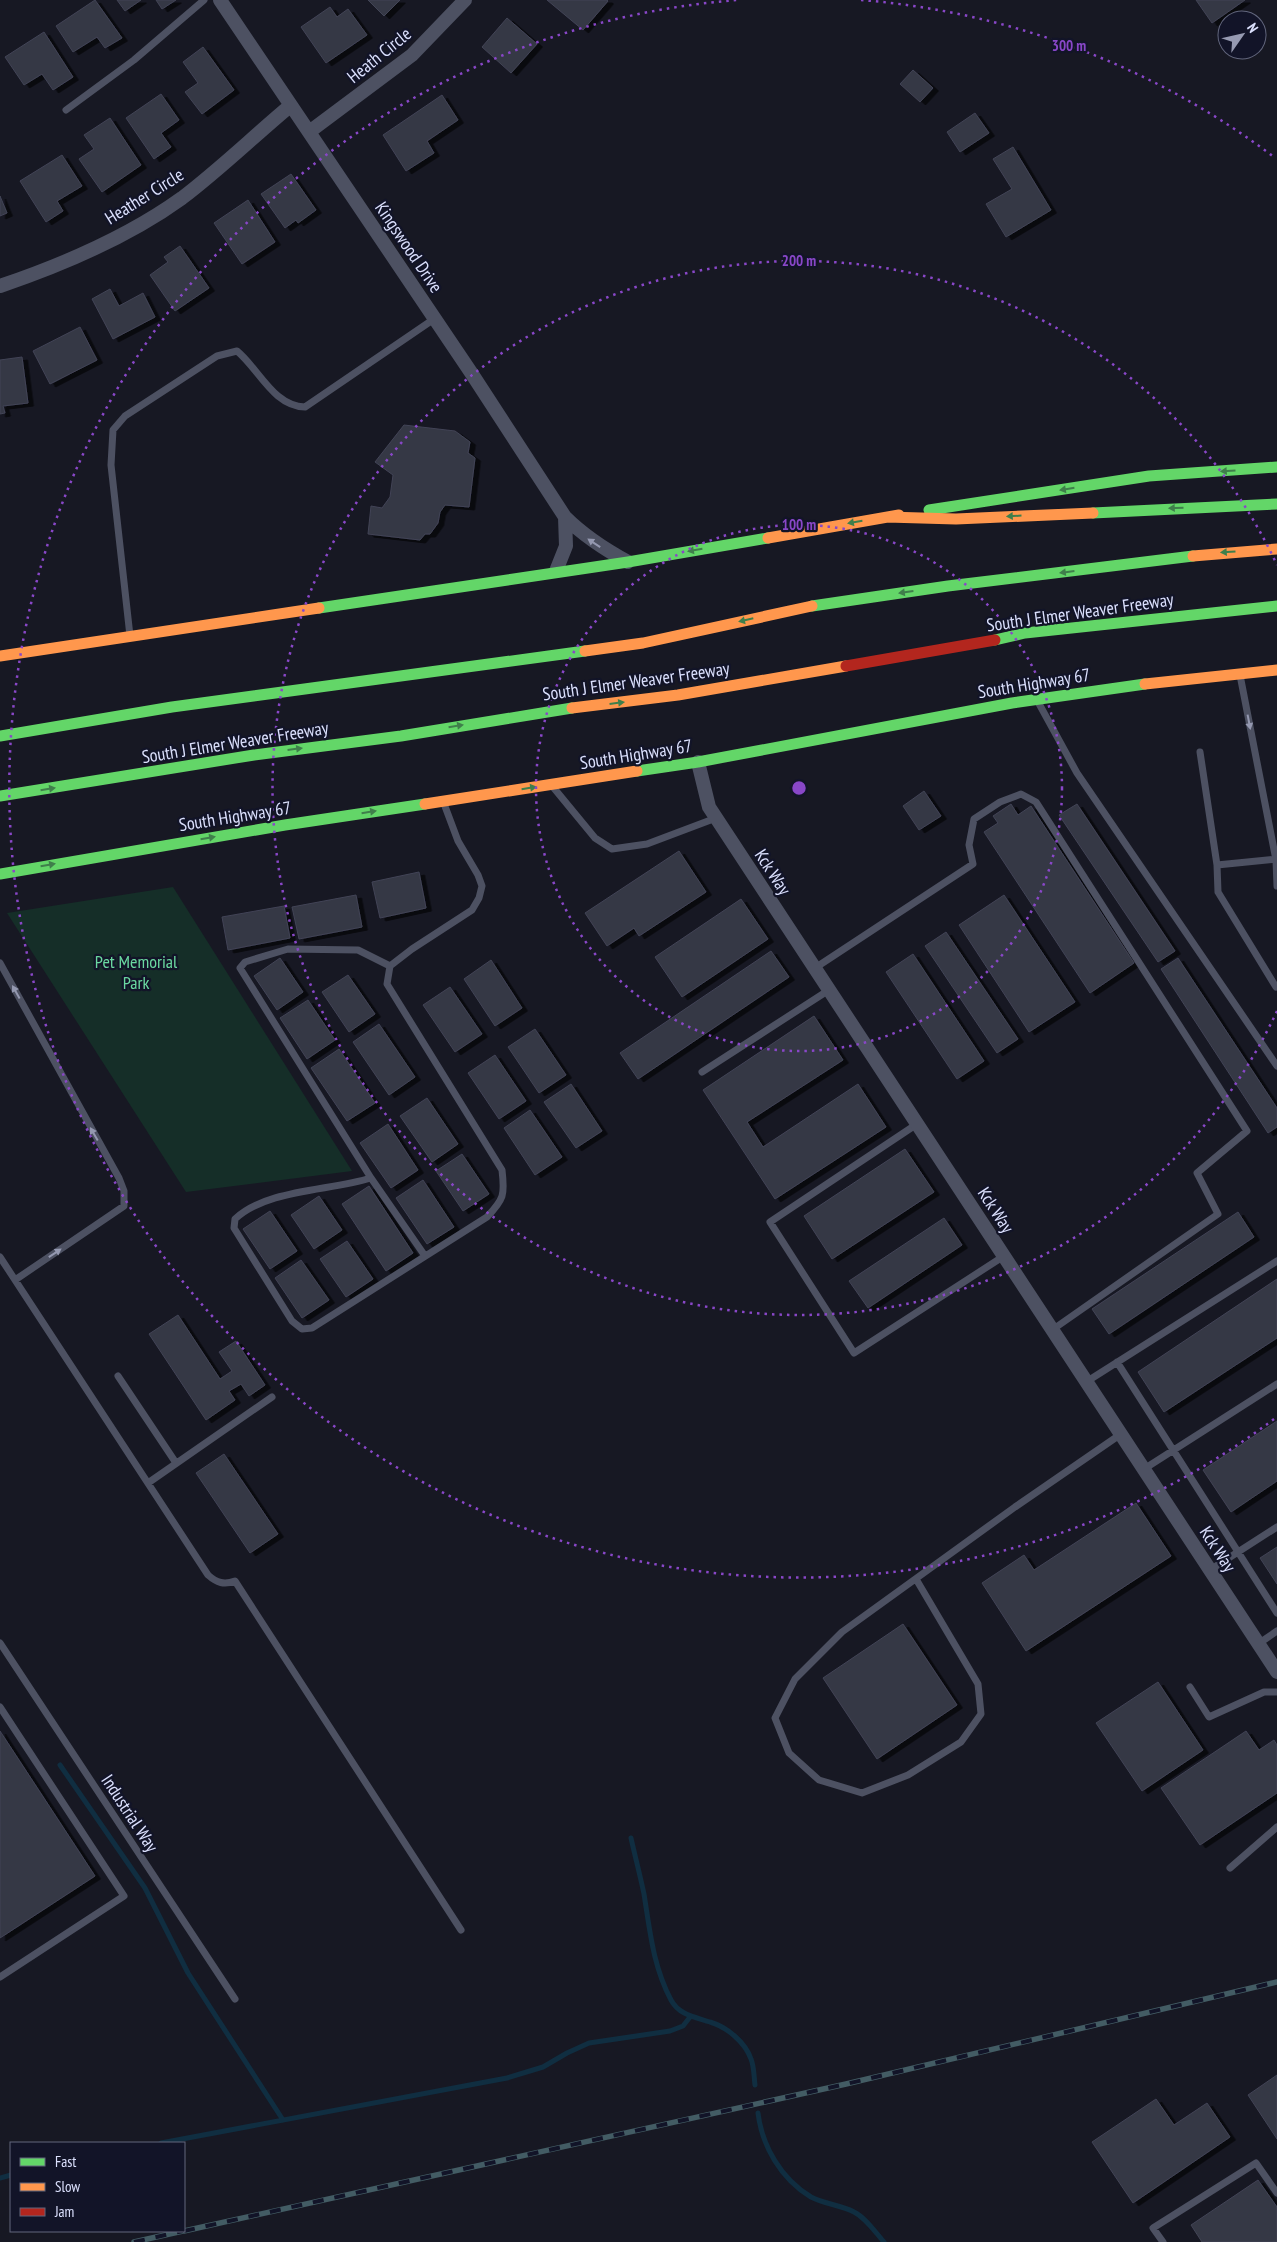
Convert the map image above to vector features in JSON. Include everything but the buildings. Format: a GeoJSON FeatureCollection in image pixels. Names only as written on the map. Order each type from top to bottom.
{"type":"FeatureCollection","features":[{"type":"Feature","properties":{"kind":"main road"},"geometry":{"type":"LineString","coordinates":[[0,656],[556,571],[628,562],[888,517],[1149,476],[1277,467]]}},
{"type":"Feature","properties":{"kind":"main road"},"geometry":{"type":"LineString","coordinates":[[888,517],[956,519],[1277,504]]}},
{"type":"Feature","properties":{"kind":"main road","name":"South J Elmer Weaver Freeway"},"geometry":{"type":"LineString","coordinates":[[0,736],[172,707],[643,643],[795,608],[948,586],[1179,558],[1277,549]]}},
{"type":"Feature","properties":{"kind":"main road","name":"South J Elmer Weaver Freeway"},"geometry":{"type":"LineString","coordinates":[[0,796],[254,754],[401,736],[543,712],[678,695],[967,646],[1025,633],[1277,606]]}},
{"type":"Feature","properties":{"kind":"main road","name":"South Highway 67"},"geometry":{"type":"LineString","coordinates":[[0,874],[285,825],[698,762],[1037,700],[1156,682],[1277,670]]}},
{"type":"Feature","properties":{"kind":"street","name":"Kingswood Drive"},"geometry":{"type":"LineString","coordinates":[[220,0],[565,517],[583,536],[628,562]]}},
{"type":"Feature","properties":{"kind":"street","name":"Heath Circle"},"geometry":{"type":"LineString","coordinates":[[309,132],[412,55],[465,0]]}},
{"type":"Feature","properties":{"kind":"street","name":"Heather Circle"},"geometry":{"type":"LineString","coordinates":[[0,286],[52,268],[124,233],[182,198],[290,106]]}},
{"type":"Feature","properties":{"kind":"street"},"geometry":{"type":"LineString","coordinates":[[556,571],[566,546],[565,517]]}},
{"type":"Feature","properties":{"kind":"street","name":"Kck Way"},"geometry":{"type":"LineString","coordinates":[[698,762],[709,808],[1277,1672]]}},
{"type":"Feature","properties":{"kind":"lane"},"geometry":{"type":"LineString","coordinates":[[66,110],[134,60],[204,0]]}},
{"type":"Feature","properties":{"kind":"lane"},"geometry":{"type":"LineString","coordinates":[[130,636],[111,465],[113,430],[125,416],[217,356],[237,351],[246,358],[275,394],[293,407],[305,407],[434,319]]}},
{"type":"Feature","properties":{"kind":"lane"},"geometry":{"type":"LineString","coordinates":[[1240,674],[1276,859],[1277,886]]}},
{"type":"Feature","properties":{"kind":"lane"},"geometry":{"type":"LineString","coordinates":[[1037,700],[1077,773],[1277,1066]]}},
{"type":"Feature","properties":{"kind":"lane"},"geometry":{"type":"LineString","coordinates":[[1200,752],[1217,865],[1218,892],[1276,988]]}},
{"type":"Feature","properties":{"kind":"lane"},"geometry":{"type":"LineString","coordinates":[[552,785],[595,838],[612,849],[647,844],[716,818]]}},
{"type":"Feature","properties":{"kind":"lane"},"geometry":{"type":"LineString","coordinates":[[815,968],[974,864],[969,845],[974,818],[1000,802],[1021,794],[1036,802],[1247,1131],[1197,1173],[1218,1214],[1052,1330]]}},
{"type":"Feature","properties":{"kind":"lane"},"geometry":{"type":"LineString","coordinates":[[371,1178],[351,1184],[271,1199],[241,1213],[234,1219],[234,1228],[292,1321],[302,1329],[312,1328],[487,1217],[501,1202],[505,1190],[502,1170],[387,984],[390,966],[412,949],[472,910],[479,898],[482,886],[478,875],[458,841],[442,801]]}},
{"type":"Feature","properties":{"kind":"lane"},"geometry":{"type":"LineString","coordinates":[[1217,865],[1276,859]]}},
{"type":"Feature","properties":{"kind":"lane"},"geometry":{"type":"LineString","coordinates":[[390,966],[358,950],[288,949],[245,962],[240,968],[371,1178],[424,1256]]}},
{"type":"Feature","properties":{"kind":"lane"},"geometry":{"type":"LineString","coordinates":[[0,963],[119,1178],[124,1191],[124,1206],[15,1280]]}},
{"type":"Feature","properties":{"kind":"lane"},"geometry":{"type":"LineString","coordinates":[[702,1072],[828,990]]}},
{"type":"Feature","properties":{"kind":"lane"},"geometry":{"type":"LineString","coordinates":[[917,1124],[770,1222],[854,1353],[1004,1256]]}},
{"type":"Feature","properties":{"kind":"lane"},"geometry":{"type":"LineString","coordinates":[[0,1258],[208,1575],[215,1582],[228,1584],[235,1581],[461,1930]]}},
{"type":"Feature","properties":{"kind":"lane"},"geometry":{"type":"LineString","coordinates":[[1086,1382],[1277,1261]]}},
{"type":"Feature","properties":{"kind":"lane"},"geometry":{"type":"LineString","coordinates":[[1117,1362],[1277,1613]]}},
{"type":"Feature","properties":{"kind":"lane"},"geometry":{"type":"LineString","coordinates":[[118,1376],[176,1463]]}},
{"type":"Feature","properties":{"kind":"lane"},"geometry":{"type":"LineString","coordinates":[[1144,1469],[1277,1384]]}},
{"type":"Feature","properties":{"kind":"lane"},"geometry":{"type":"LineString","coordinates":[[148,1483],[272,1397]]}},
{"type":"Feature","properties":{"kind":"lane"},"geometry":{"type":"LineString","coordinates":[[916,1579],[978,1684],[981,1714],[961,1742],[908,1775],[862,1793],[820,1780],[789,1753],[775,1718],[795,1679],[842,1632],[1015,1507],[1121,1434]]}},
{"type":"Feature","properties":{"kind":"lane"},"geometry":{"type":"LineString","coordinates":[[1210,1570],[1277,1527]]}},
{"type":"Feature","properties":{"kind":"lane"},"geometry":{"type":"LineString","coordinates":[[1258,1644],[1277,1631]]}},
{"type":"Feature","properties":{"kind":"lane","name":"Industrial Way"},"geometry":{"type":"LineString","coordinates":[[0,1644],[235,2000]]}},
{"type":"Feature","properties":{"kind":"lane"},"geometry":{"type":"LineString","coordinates":[[1190,1687],[1209,1717],[1264,1692],[1277,1692]]}},
{"type":"Feature","properties":{"kind":"lane"},"geometry":{"type":"LineString","coordinates":[[0,1706],[124,1896],[0,1977]]}},
{"type":"Feature","properties":{"kind":"lane"},"geometry":{"type":"LineString","coordinates":[[1230,1868],[1277,1827]]}},
{"type":"Feature","properties":{"kind":"lane"},"geometry":{"type":"LineString","coordinates":[[1163,2242],[1153,2228],[1256,2163],[1277,2193]]}},
{"type":"Feature","properties":{"kind":"green space","name":"Pet Memorial Park"},"geometry":{"type":"Polygon","coordinates":[[[173,887],[352,1171],[186,1192],[7,913],[173,887]]]}},
{"type":"Feature","properties":{"kind":"waterway"},"geometry":{"type":"LineString","coordinates":[[60,1765],[145,1888],[188,1973],[283,2120]]}},
{"type":"Feature","properties":{"kind":"waterway"},"geometry":{"type":"LineString","coordinates":[[631,1838],[644,1894],[656,1961],[671,2000],[683,2012],[723,2027],[740,2041],[752,2062],[755,2085]]}},
{"type":"Feature","properties":{"kind":"waterway"},"geometry":{"type":"LineString","coordinates":[[166,2142],[507,2078],[543,2067],[589,2043],[670,2031],[683,2026],[690,2017]]}},
{"type":"Feature","properties":{"kind":"waterway"},"geometry":{"type":"LineString","coordinates":[[758,2113],[760,2125],[769,2149],[775,2161],[791,2181],[811,2197],[858,2215],[866,2221],[884,2242]]}},
{"type":"Feature","properties":{"kind":"waterway"},"geometry":{"type":"LineString","coordinates":[[0,2178],[10,2175]]}},
{"type":"Feature","properties":{"kind":"railway"},"geometry":{"type":"LineString","coordinates":[[185,2231],[846,2084],[1277,1982]]}},
{"type":"Feature","properties":{"kind":"railway"},"geometry":{"type":"LineString","coordinates":[[134,2242],[179,2232]]}},
{"type":"Feature","properties":{"kind":"traffic: fast"},"geometry":{"type":"LineString","coordinates":[[929,510],[1149,476],[1277,467]]}},
{"type":"Feature","properties":{"kind":"traffic: fast"},"geometry":{"type":"LineString","coordinates":[[1093,513],[1277,504]]}},
{"type":"Feature","properties":{"kind":"traffic: fast"},"geometry":{"type":"LineString","coordinates":[[319,608],[628,562],[768,538]]}},
{"type":"Feature","properties":{"kind":"traffic: fast"},"geometry":{"type":"LineString","coordinates":[[812,606],[948,586],[1193,556]]}},
{"type":"Feature","properties":{"kind":"traffic: fast"},"geometry":{"type":"LineString","coordinates":[[995,640],[1025,633],[1277,606]]}},
{"type":"Feature","properties":{"kind":"traffic: fast"},"geometry":{"type":"LineString","coordinates":[[0,736],[172,707],[585,651]]}},
{"type":"Feature","properties":{"kind":"traffic: fast"},"geometry":{"type":"LineString","coordinates":[[637,771],[698,762],[1012,703],[1145,684]]}},
{"type":"Feature","properties":{"kind":"traffic: fast"},"geometry":{"type":"LineString","coordinates":[[0,796],[254,755],[401,736],[572,708]]}},
{"type":"Feature","properties":{"kind":"traffic: fast"},"geometry":{"type":"LineString","coordinates":[[0,874],[285,825],[425,804]]}},
{"type":"Feature","properties":{"kind":"traffic: slow"},"geometry":{"type":"LineString","coordinates":[[887,517],[956,519],[1093,513]]}},
{"type":"Feature","properties":{"kind":"traffic: slow"},"geometry":{"type":"LineString","coordinates":[[768,538],[899,515]]}},
{"type":"Feature","properties":{"kind":"traffic: slow"},"geometry":{"type":"LineString","coordinates":[[1193,556],[1277,549]]}},
{"type":"Feature","properties":{"kind":"traffic: slow"},"geometry":{"type":"LineString","coordinates":[[585,651],[643,643],[812,606]]}},
{"type":"Feature","properties":{"kind":"traffic: slow"},"geometry":{"type":"LineString","coordinates":[[0,656],[319,608]]}},
{"type":"Feature","properties":{"kind":"traffic: slow"},"geometry":{"type":"LineString","coordinates":[[572,708],[678,695],[846,666]]}},
{"type":"Feature","properties":{"kind":"traffic: slow"},"geometry":{"type":"LineString","coordinates":[[1145,684],[1277,670]]}},
{"type":"Feature","properties":{"kind":"traffic: slow"},"geometry":{"type":"LineString","coordinates":[[425,804],[637,771]]}},
{"type":"Feature","properties":{"kind":"traffic: jam"},"geometry":{"type":"LineString","coordinates":[[846,666],[995,640]]}}]}
